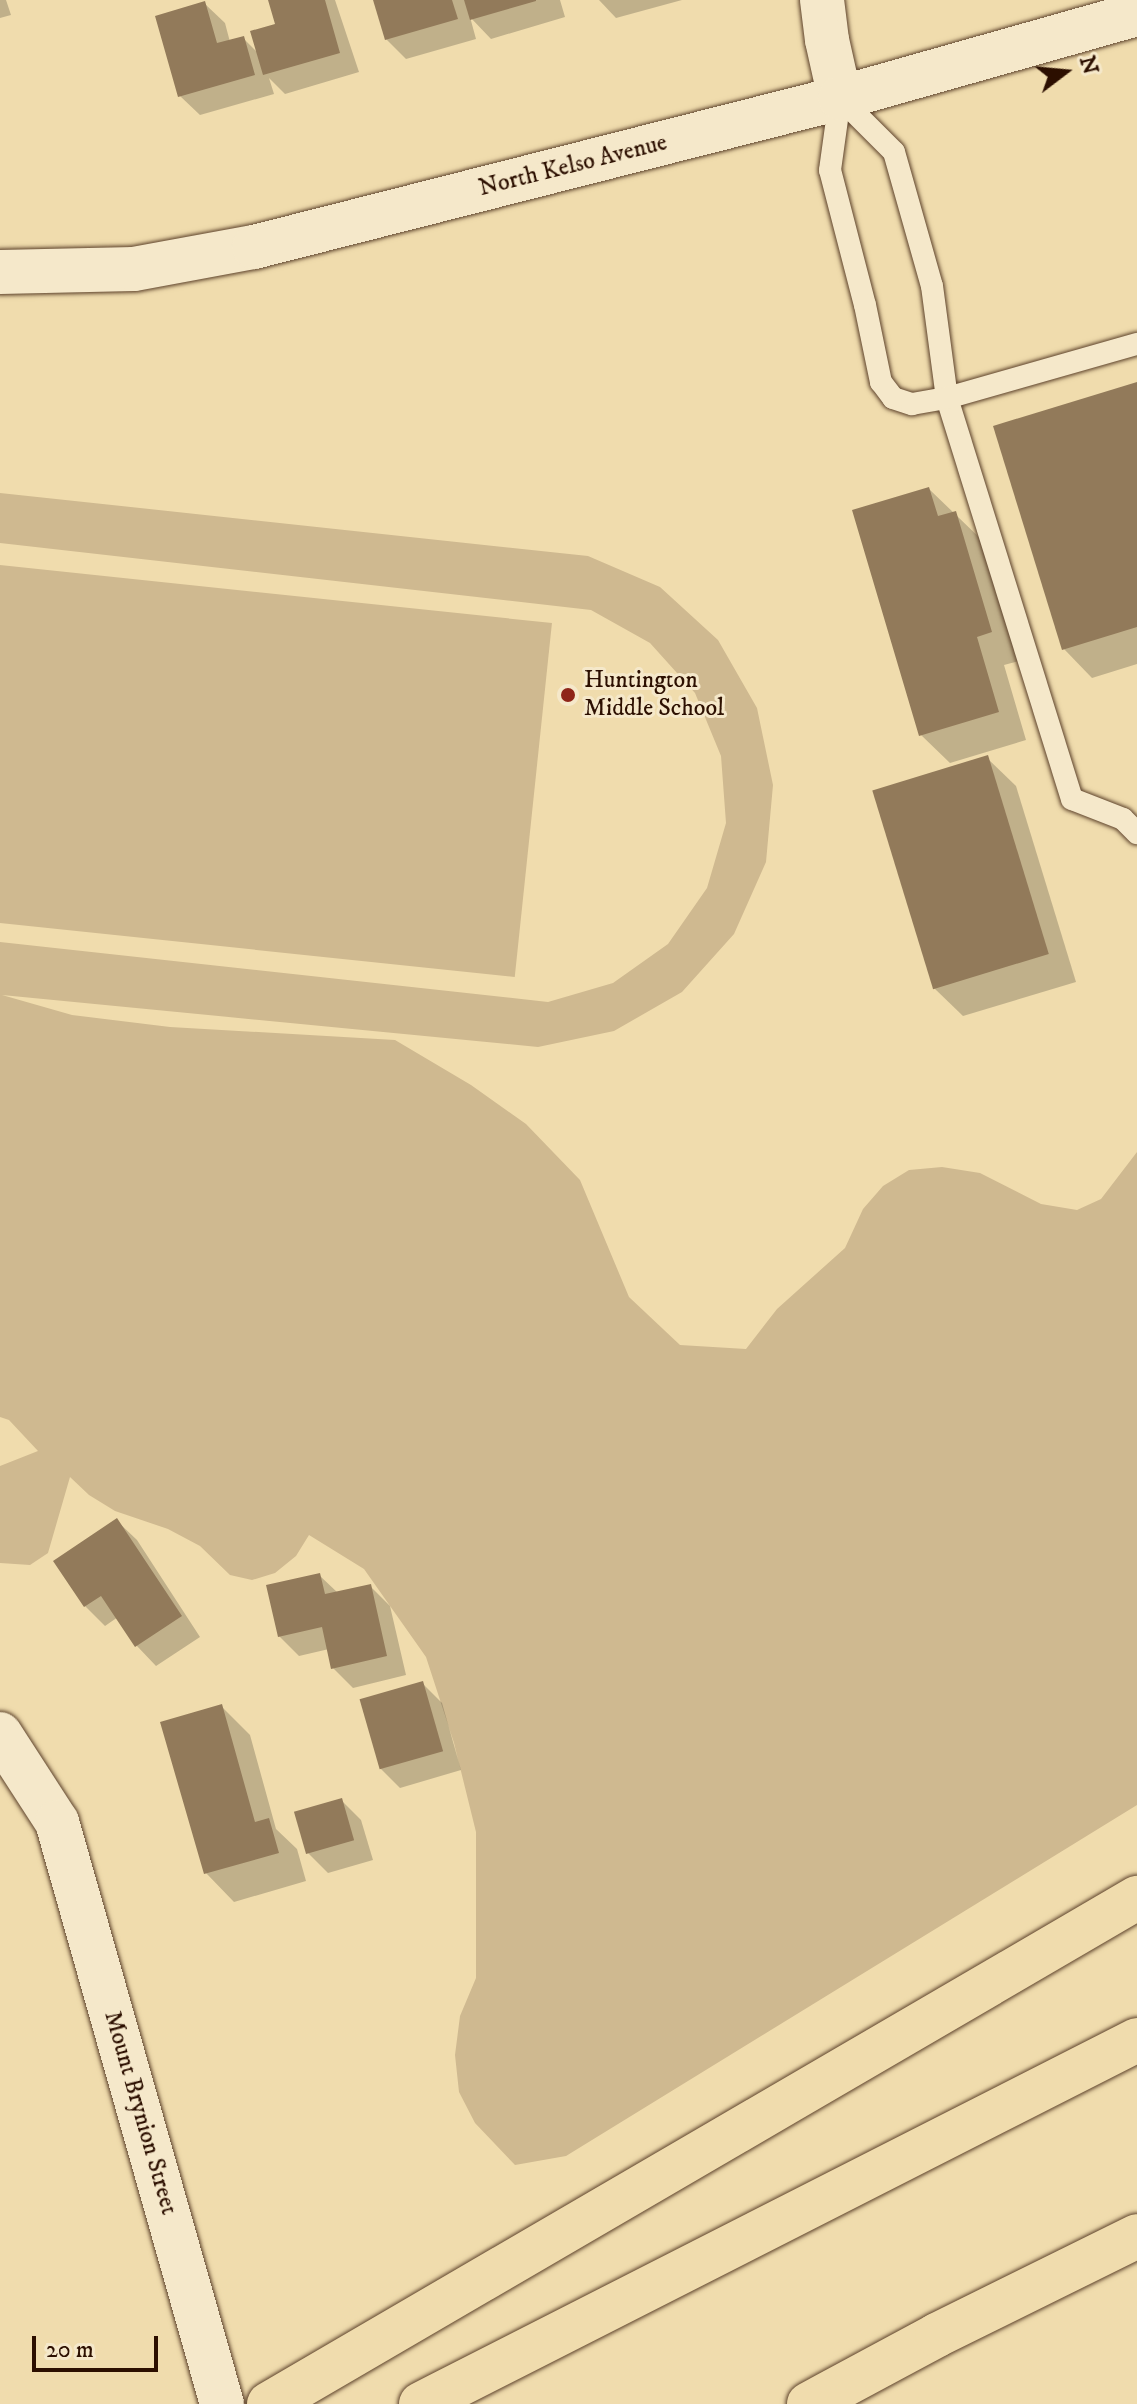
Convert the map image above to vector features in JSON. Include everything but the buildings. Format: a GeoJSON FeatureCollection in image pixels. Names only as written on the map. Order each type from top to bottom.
{"type":"FeatureCollection","features":[{"type":"Feature","properties":{"kind":"highway"},"geometry":{"type":"LineString","coordinates":[[269,2404],[1137,1898]]}},
{"type":"Feature","properties":{"kind":"highway"},"geometry":{"type":"LineString","coordinates":[[421,2404],[1137,2040]]}},
{"type":"Feature","properties":{"kind":"highway"},"geometry":{"type":"LineString","coordinates":[[809,2404],[937,2335],[1137,2236]]}},
{"type":"Feature","properties":{"kind":"highway"},"geometry":{"type":"LineString","coordinates":[[937,2335],[1137,2269]]}},
{"type":"Feature","properties":{"kind":"street"},"geometry":{"type":"LineString","coordinates":[[822,0],[840,98]]}},
{"type":"Feature","properties":{"kind":"street","name":"North Kelso Avenue"},"geometry":{"type":"LineString","coordinates":[[0,272],[134,269],[254,247],[840,98],[1137,14]]}},
{"type":"Feature","properties":{"kind":"street","name":"Mount Brynion Street"},"geometry":{"type":"LineString","coordinates":[[0,1734],[57,1822],[222,2404]]}},
{"type":"Feature","properties":{"kind":"lane"},"geometry":{"type":"LineString","coordinates":[[840,98],[894,152],[932,286],[947,398],[1072,799],[1123,819],[1137,833]]}},
{"type":"Feature","properties":{"kind":"lane"},"geometry":{"type":"LineString","coordinates":[[840,98],[830,170],[865,305],[881,382],[893,398],[912,404],[947,398],[1137,344]]}},
{"type":"Feature","properties":{"kind":"shaded area"},"geometry":{"type":"Polygon","coordinates":[[[0,493],[588,556],[660,587],[718,640],[757,708],[773,785],[766,862],[734,934],[682,992],[614,1031],[538,1047],[2,995],[72,1015],[170,1027],[395,1040],[471,1085],[526,1124],[580,1180],[629,1297],[680,1345],[746,1349],[777,1309],[845,1248],[863,1209],[883,1186],[909,1170],[942,1167],[980,1173],[1041,1204],[1077,1210],[1101,1199],[1137,1152],[1137,1805],[566,2156],[515,2165],[475,2123],[459,2092],[455,2055],[460,2016],[476,1978],[476,1832],[454,1743],[426,1657],[364,1569],[309,1535],[296,1556],[275,1573],[252,1580],[230,1575],[200,1546],[168,1529],[115,1511],[89,1495],[70,1477],[48,1553],[30,1565],[0,1563],[0,1466],[38,1451],[9,1420],[0,1417],[0,942],[548,1002],[613,983],[668,944],[707,888],[726,823],[721,756],[695,693],[650,643],[591,610],[0,543],[0,493]]]}},
{"type":"Feature","properties":{"kind":"shaded area"},"geometry":{"type":"Polygon","coordinates":[[[0,565],[552,623],[515,977],[0,923],[0,565]]]}},
{"type":"Feature","properties":{"kind":"place","name":"Huntington Middle School"},"geometry":{"type":"Point","coordinates":[568,695]}}]}
